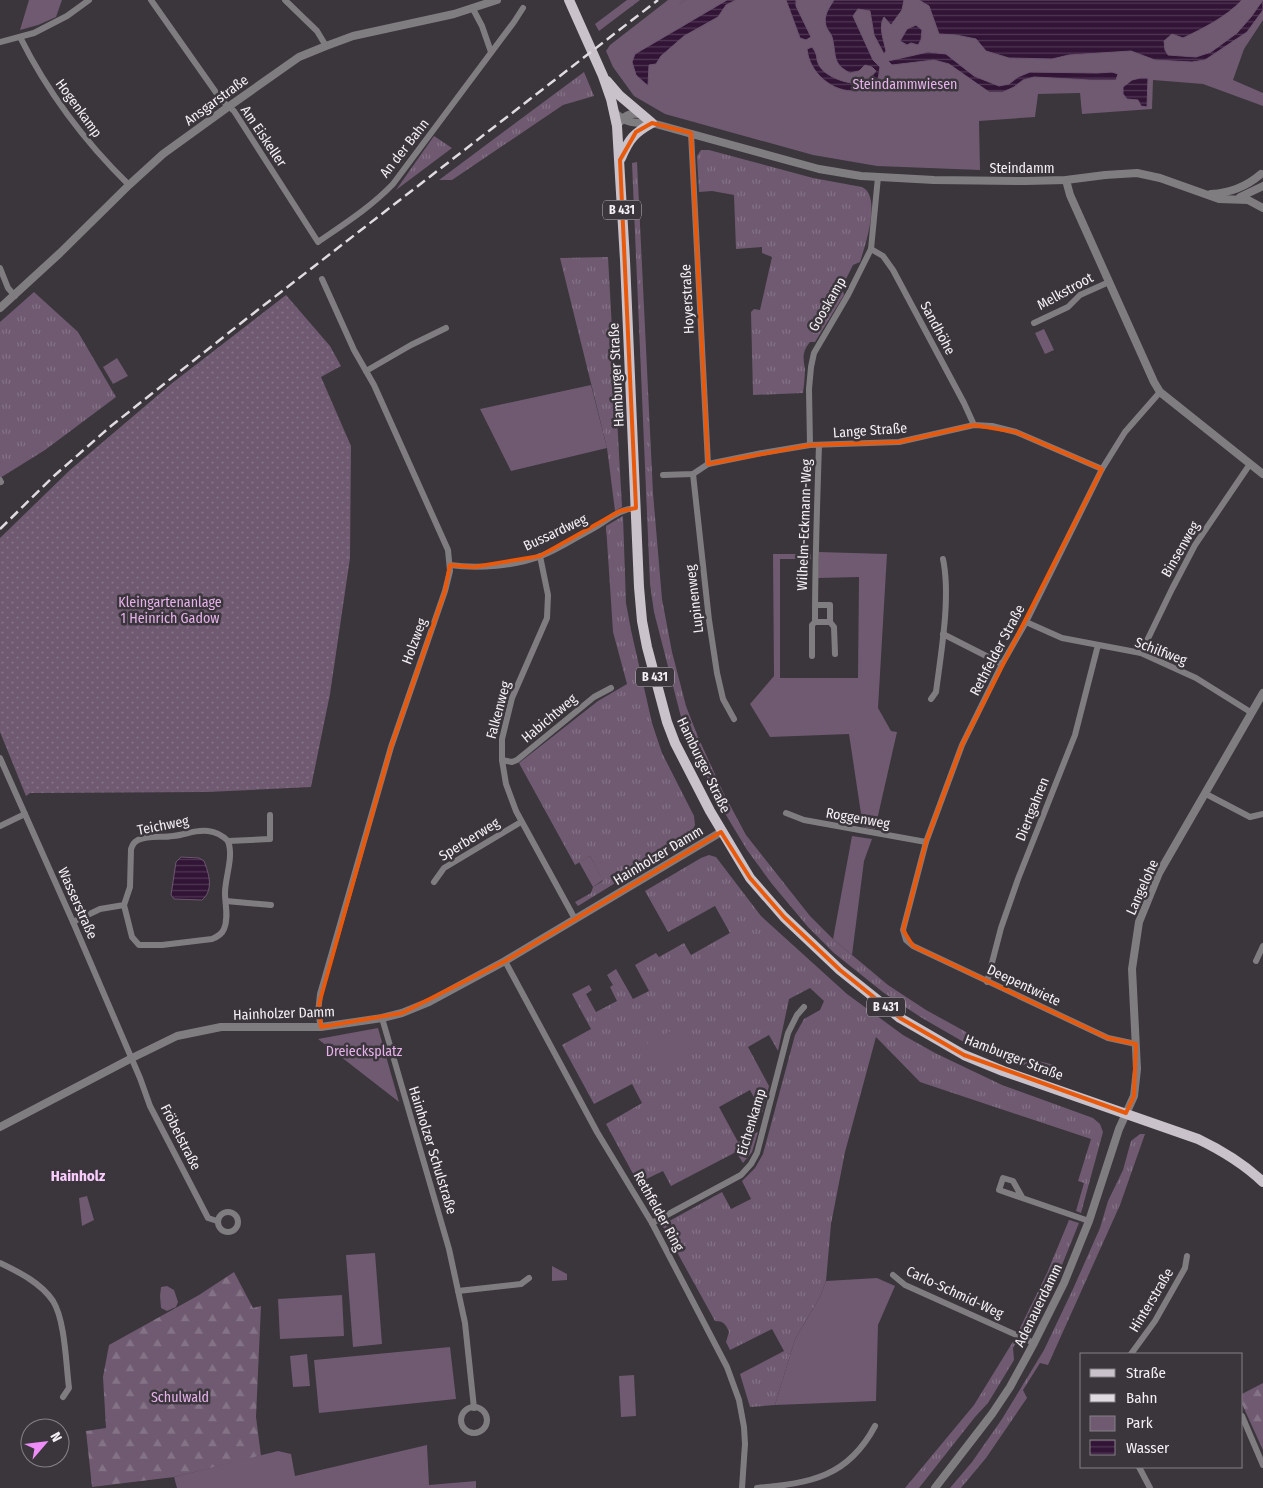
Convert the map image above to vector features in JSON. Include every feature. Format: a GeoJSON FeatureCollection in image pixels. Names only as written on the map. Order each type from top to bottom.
{"type":"FeatureCollection","features":[{"type":"Feature","properties":{"kind":"main road","name":"Hamburger Straße"},"geometry":{"type":"LineString","coordinates":[[569,0],[603,76],[618,119],[641,613],[647,647],[658,692],[675,743],[721,832],[750,878],[784,917],[840,970],[900,1018],[972,1058],[1003,1071],[1183,1133],[1212,1146],[1235,1160],[1263,1182]]}},
{"type":"Feature","properties":{"kind":"main road"},"geometry":{"type":"LineString","coordinates":[[603,76],[619,95],[652,123],[636,132],[628,142],[620,160]]}},
{"type":"Feature","properties":{"kind":"street"},"geometry":{"type":"LineString","coordinates":[[0,42],[34,33],[67,16],[89,0]]}},
{"type":"Feature","properties":{"kind":"street","name":"Am Eiskeller"},"geometry":{"type":"LineString","coordinates":[[151,0],[222,102],[234,111],[318,242]]}},
{"type":"Feature","properties":{"kind":"street"},"geometry":{"type":"LineString","coordinates":[[285,0],[317,31],[326,46]]}},
{"type":"Feature","properties":{"kind":"street","name":"Ansgarstraße"},"geometry":{"type":"LineString","coordinates":[[0,308],[168,150],[299,57],[353,36],[473,9],[497,0]]}},
{"type":"Feature","properties":{"kind":"street","name":"An der Bahn"},"geometry":{"type":"LineString","coordinates":[[318,242],[350,220],[393,184],[440,124],[523,8]]}},
{"type":"Feature","properties":{"kind":"street"},"geometry":{"type":"LineString","coordinates":[[473,9],[482,26],[491,52]]}},
{"type":"Feature","properties":{"kind":"street","name":"Hogenkamp"},"geometry":{"type":"LineString","coordinates":[[20,37],[34,65],[73,124],[129,185]]}},
{"type":"Feature","properties":{"kind":"street","name":"Steindamm"},"geometry":{"type":"LineString","coordinates":[[618,119],[632,113],[641,114],[652,123],[819,169],[878,177],[934,180],[1066,180],[1070,194],[1109,282],[1160,392],[1263,474]]}},
{"type":"Feature","properties":{"kind":"street","name":"Hoyerstraße"},"geometry":{"type":"LineString","coordinates":[[691,133],[708,464]]}},
{"type":"Feature","properties":{"kind":"street"},"geometry":{"type":"LineString","coordinates":[[1066,180],[1137,173],[1160,178],[1219,199],[1248,200],[1263,208]]}},
{"type":"Feature","properties":{"kind":"street","name":"Gooskamp"},"geometry":{"type":"LineString","coordinates":[[810,445],[809,389],[814,353],[848,295],[871,249],[878,177]]}},
{"type":"Feature","properties":{"kind":"street"},"geometry":{"type":"LineString","coordinates":[[1206,194],[1231,191],[1261,182]]}},
{"type":"Feature","properties":{"kind":"street"},"geometry":{"type":"LineString","coordinates":[[1236,199],[1261,182]]}},
{"type":"Feature","properties":{"kind":"street","name":"Sandhöhe"},"geometry":{"type":"LineString","coordinates":[[871,249],[883,256],[893,270],[974,425]]}},
{"type":"Feature","properties":{"kind":"street"},"geometry":{"type":"LineString","coordinates":[[0,268],[8,288],[14,296]]}},
{"type":"Feature","properties":{"kind":"street","name":"Holzweg"},"geometry":{"type":"LineString","coordinates":[[321,1027],[318,1013],[320,994],[391,747],[445,591],[450,571],[448,550],[322,279]]}},
{"type":"Feature","properties":{"kind":"street","name":"Melkstroot"},"geometry":{"type":"LineString","coordinates":[[1034,322],[1068,307],[1080,295],[1109,282]]}},
{"type":"Feature","properties":{"kind":"street"},"geometry":{"type":"LineString","coordinates":[[366,371],[411,345],[446,328]]}},
{"type":"Feature","properties":{"kind":"street","name":"Rethfelder Straße"},"geometry":{"type":"LineString","coordinates":[[906,940],[902,930],[926,842],[962,745],[1102,469],[1125,432],[1160,392]]}},
{"type":"Feature","properties":{"kind":"street","name":"Lange Straße"},"geometry":{"type":"LineString","coordinates":[[693,474],[708,464],[762,453],[810,445],[899,442],[974,425],[992,426],[1016,432],[1102,469]]}},
{"type":"Feature","properties":{"kind":"street","name":"Wilhelm-Eckmann-Weg"},"geometry":{"type":"LineString","coordinates":[[812,656],[812,625],[815,622],[819,445]]}},
{"type":"Feature","properties":{"kind":"street","name":"Binsenweg"},"geometry":{"type":"LineString","coordinates":[[1141,653],[1195,546],[1250,464]]}},
{"type":"Feature","properties":{"kind":"street"},"geometry":{"type":"LineString","coordinates":[[663,475],[693,474]]}},
{"type":"Feature","properties":{"kind":"street","name":"Lupinenweg"},"geometry":{"type":"LineString","coordinates":[[693,474],[709,620],[717,673],[723,700],[734,719]]}},
{"type":"Feature","properties":{"kind":"street","name":"Bussardweg"},"geometry":{"type":"LineString","coordinates":[[450,565],[474,567],[521,562],[540,556],[599,525],[620,511],[636,508]]}},
{"type":"Feature","properties":{"kind":"street","name":"Falkenweg"},"geometry":{"type":"LineString","coordinates":[[540,556],[548,595],[547,618],[512,698],[502,739],[502,760],[511,799],[521,822],[575,919]]}},
{"type":"Feature","properties":{"kind":"street"},"geometry":{"type":"LineString","coordinates":[[931,700],[936,692],[943,634],[946,574],[943,559]]}},
{"type":"Feature","properties":{"kind":"street","name":"Wilhelm-Eckmann-Weg"},"geometry":{"type":"LineString","coordinates":[[815,605],[830,605],[830,622],[834,627],[834,654]]}},
{"type":"Feature","properties":{"kind":"street"},"geometry":{"type":"LineString","coordinates":[[815,622],[830,622]]}},
{"type":"Feature","properties":{"kind":"street","name":"Schilfweg"},"geometry":{"type":"LineString","coordinates":[[1026,622],[1062,638],[1141,653],[1196,678],[1252,713]]}},
{"type":"Feature","properties":{"kind":"street"},"geometry":{"type":"LineString","coordinates":[[943,634],[1002,664]]}},
{"type":"Feature","properties":{"kind":"street","name":"Diertgahren"},"geometry":{"type":"LineString","coordinates":[[987,982],[1001,928],[1018,879],[1070,752],[1098,645]]}},
{"type":"Feature","properties":{"kind":"street","name":"Habichtweg"},"geometry":{"type":"LineString","coordinates":[[502,760],[512,762],[517,760],[594,697],[611,688]]}},
{"type":"Feature","properties":{"kind":"street","name":"Langelohe"},"geometry":{"type":"LineString","coordinates":[[1126,1113],[1134,1096],[1137,1069],[1132,969],[1139,922],[1159,873],[1263,693]]}},
{"type":"Feature","properties":{"kind":"street","name":"Wasserstraße"},"geometry":{"type":"LineString","coordinates":[[0,758],[132,1058]]}},
{"type":"Feature","properties":{"kind":"street"},"geometry":{"type":"LineString","coordinates":[[1206,794],[1250,817],[1263,814]]}},
{"type":"Feature","properties":{"kind":"street","name":"Roggenweg"},"geometry":{"type":"LineString","coordinates":[[786,813],[804,820],[926,842]]}},
{"type":"Feature","properties":{"kind":"street"},"geometry":{"type":"LineString","coordinates":[[0,826],[25,814]]}},
{"type":"Feature","properties":{"kind":"street"},"geometry":{"type":"LineString","coordinates":[[228,842],[270,839],[270,815]]}},
{"type":"Feature","properties":{"kind":"street","name":"Sperberweg"},"geometry":{"type":"LineString","coordinates":[[434,882],[444,868],[521,822]]}},
{"type":"Feature","properties":{"kind":"street","name":"Teichweg"},"geometry":{"type":"LineString","coordinates":[[206,830],[218,833],[228,842],[230,851],[225,893],[226,922],[224,930],[217,938],[162,945],[143,945],[135,942],[129,928],[124,905],[130,887],[131,849],[135,842],[145,838],[184,835],[192,831],[206,830]]}},
{"type":"Feature","properties":{"kind":"street","name":"Hainholzer Damm"},"geometry":{"type":"LineString","coordinates":[[0,1127],[177,1036],[221,1027],[321,1027],[382,1018],[402,1013],[429,1002],[505,961],[721,832]]}},
{"type":"Feature","properties":{"kind":"street"},"geometry":{"type":"LineString","coordinates":[[226,901],[271,905]]}},
{"type":"Feature","properties":{"kind":"street"},"geometry":{"type":"LineString","coordinates":[[73,922],[100,909],[124,905]]}},
{"type":"Feature","properties":{"kind":"street","name":"Deepentwiete"},"geometry":{"type":"LineString","coordinates":[[906,940],[913,946],[987,982],[1108,1038],[1136,1044]]}},
{"type":"Feature","properties":{"kind":"street"},"geometry":{"type":"LineString","coordinates":[[1256,961],[1263,946]]}},
{"type":"Feature","properties":{"kind":"street","name":"Rethfelder Ring"},"geometry":{"type":"LineString","coordinates":[[505,961],[594,1126],[652,1223],[718,1348],[735,1388],[744,1427],[745,1444],[742,1488]]}},
{"type":"Feature","properties":{"kind":"street","name":"Eichenkamp"},"geometry":{"type":"LineString","coordinates":[[652,1223],[741,1175],[751,1164],[757,1153],[788,1033],[796,1015],[804,1007]]}},
{"type":"Feature","properties":{"kind":"street","name":"Hainholzer Schulstraße"},"geometry":{"type":"LineString","coordinates":[[382,1018],[444,1228],[465,1322],[474,1408]]}},
{"type":"Feature","properties":{"kind":"street","name":"Fröbelstraße"},"geometry":{"type":"LineString","coordinates":[[132,1058],[150,1106],[208,1218],[217,1221]]}},
{"type":"Feature","properties":{"kind":"street","name":"Adenauerdamm"},"geometry":{"type":"LineString","coordinates":[[935,1488],[992,1414],[1034,1343],[1064,1283],[1089,1221],[1126,1113]]}},
{"type":"Feature","properties":{"kind":"street"},"geometry":{"type":"LineString","coordinates":[[1022,1197],[1089,1221]]}},
{"type":"Feature","properties":{"kind":"street","name":"Hinterstraße"},"geometry":{"type":"LineString","coordinates":[[1132,1353],[1154,1321],[1185,1268],[1187,1256]]}},
{"type":"Feature","properties":{"kind":"street"},"geometry":{"type":"LineString","coordinates":[[0,1263],[26,1276],[48,1295],[53,1302],[60,1318],[69,1388],[63,1397]]}},
{"type":"Feature","properties":{"kind":"street","name":"Carlo-Schmid-Weg"},"geometry":{"type":"LineString","coordinates":[[893,1275],[905,1285],[1034,1343]]}},
{"type":"Feature","properties":{"kind":"street"},"geometry":{"type":"LineString","coordinates":[[458,1291],[521,1284],[529,1278]]}},
{"type":"Feature","properties":{"kind":"street","name":"Hainholzer Schulstraße"},"geometry":{"type":"LineString","coordinates":[[474,1408],[483,1411],[486,1421],[483,1430],[474,1433],[464,1429],[461,1420],[465,1411],[474,1408]]}},
{"type":"Feature","properties":{"kind":"street"},"geometry":{"type":"LineString","coordinates":[[1243,1418],[1263,1465]]}},
{"type":"Feature","properties":{"kind":"street"},"geometry":{"type":"LineString","coordinates":[[758,1488],[808,1482],[832,1473],[848,1461],[863,1445],[875,1426]]}},
{"type":"Feature","properties":{"kind":"street"},"geometry":{"type":"LineString","coordinates":[[1140,1468],[1150,1488]]}},
{"type":"Feature","properties":{"kind":"highlighted area"},"geometry":{"type":"Polygon","coordinates":[[[652,123],[691,133],[708,464],[810,445],[899,442],[974,425],[1016,432],[1102,469],[962,745],[926,842],[903,930],[913,946],[1108,1038],[1136,1044],[1134,1096],[1126,1113],[964,1055],[900,1018],[840,970],[784,917],[750,878],[721,832],[505,961],[402,1013],[321,1027],[319,1004],[391,747],[445,591],[450,565],[474,567],[540,556],[620,511],[636,508],[620,160],[636,132],[652,123]]]}},
{"type":"Feature","properties":{"kind":"green space"},"geometry":{"type":"Polygon","coordinates":[[[29,0],[62,0],[56,17],[20,30],[29,0]]]}},
{"type":"Feature","properties":{"kind":"green space"},"geometry":{"type":"Polygon","coordinates":[[[627,0],[640,0],[599,31],[595,24],[627,0]]]}},
{"type":"Feature","properties":{"kind":"green space","name":"Steindammwiesen"},"geometry":{"type":"Polygon","coordinates":[[[668,0],[1263,0],[1263,20],[1244,49],[1233,80],[1263,93],[1263,106],[1203,84],[1153,80],[1152,109],[1082,114],[1080,93],[1038,94],[1035,117],[979,121],[980,170],[877,166],[813,155],[665,114],[634,96],[613,67],[606,51],[610,45],[668,0]]]}},
{"type":"Feature","properties":{"kind":"green space"},"geometry":{"type":"Polygon","coordinates":[[[584,72],[594,96],[563,105],[452,180],[439,180],[584,72]]]}},
{"type":"Feature","properties":{"kind":"green space"},"geometry":{"type":"Polygon","coordinates":[[[434,136],[452,148],[396,190],[434,136]]]}},
{"type":"Feature","properties":{"kind":"green space"},"geometry":{"type":"Polygon","coordinates":[[[701,150],[709,150],[813,178],[862,187],[868,192],[871,200],[870,222],[860,262],[853,265],[842,287],[844,295],[815,342],[810,342],[806,349],[804,355],[803,393],[753,395],[751,312],[754,309],[760,310],[772,257],[762,253],[762,247],[736,249],[734,195],[712,191],[699,192],[697,156],[701,150]]]}},
{"type":"Feature","properties":{"kind":"green space"},"geometry":{"type":"Polygon","coordinates":[[[637,162],[653,493],[662,599],[672,652],[686,706],[724,794],[746,835],[810,916],[833,939],[888,985],[926,1010],[977,1038],[1012,1054],[1054,1065],[1061,1075],[1003,1060],[974,1048],[922,1018],[884,993],[834,953],[808,927],[772,884],[747,850],[720,805],[683,725],[654,612],[650,584],[632,163],[637,162]]]}},
{"type":"Feature","properties":{"kind":"green space"},"geometry":{"type":"Polygon","coordinates":[[[608,257],[622,507],[615,511],[607,448],[560,258],[608,257]]]}},
{"type":"Feature","properties":{"kind":"green space"},"geometry":{"type":"Polygon","coordinates":[[[34,292],[78,332],[116,397],[45,450],[0,478],[0,322],[34,292]]]}},
{"type":"Feature","properties":{"kind":"green space","name":"Kleingartenanlage 1 Heinrich Gadow"},"geometry":{"type":"Polygon","coordinates":[[[286,295],[330,346],[341,366],[321,377],[351,446],[350,558],[330,694],[311,787],[207,792],[30,793],[26,796],[0,732],[0,538],[70,470],[171,384],[286,295]]]}},
{"type":"Feature","properties":{"kind":"green space"},"geometry":{"type":"Polygon","coordinates":[[[1044,329],[1054,350],[1045,354],[1035,333],[1044,329]]]}},
{"type":"Feature","properties":{"kind":"green space"},"geometry":{"type":"Polygon","coordinates":[[[117,358],[128,376],[113,384],[103,367],[117,358]]]}},
{"type":"Feature","properties":{"kind":"green space"},"geometry":{"type":"Polygon","coordinates":[[[591,385],[607,448],[511,471],[480,409],[591,385]]]}},
{"type":"Feature","properties":{"kind":"green space"},"geometry":{"type":"Polygon","coordinates":[[[623,516],[626,603],[652,723],[662,753],[694,816],[695,825],[690,837],[578,906],[575,902],[591,893],[593,887],[603,881],[590,856],[575,865],[519,763],[598,701],[627,684],[613,632],[606,526],[623,516]]]}},
{"type":"Feature","properties":{"kind":"green space"},"geometry":{"type":"Polygon","coordinates":[[[819,552],[887,554],[878,708],[891,731],[897,732],[875,829],[863,827],[849,734],[770,737],[750,704],[774,676],[773,554],[811,554],[811,559],[780,559],[780,678],[858,678],[859,577],[818,578],[819,552]]]}},
{"type":"Feature","properties":{"kind":"green space"},"geometry":{"type":"Polygon","coordinates":[[[852,836],[872,839],[864,861],[852,955],[833,939],[852,836]]]}},
{"type":"Feature","properties":{"kind":"green space"},"geometry":{"type":"Polygon","coordinates":[[[709,855],[716,857],[761,916],[847,994],[903,1035],[935,1053],[1002,1085],[1093,1118],[1100,1124],[1103,1132],[1081,1213],[1076,1211],[1084,1183],[1078,1181],[1091,1139],[920,1082],[876,1037],[845,1152],[831,1224],[826,1281],[820,1297],[795,1339],[775,1405],[750,1407],[740,1374],[784,1351],[772,1329],[730,1350],[726,1342],[729,1332],[727,1327],[722,1322],[715,1321],[662,1225],[722,1192],[731,1209],[751,1199],[742,1181],[755,1168],[763,1154],[795,1035],[804,1019],[820,1010],[824,1001],[810,988],[789,999],[778,1051],[769,1035],[748,1047],[769,1086],[762,1113],[750,1090],[719,1107],[738,1142],[758,1132],[752,1152],[743,1163],[736,1152],[671,1186],[663,1171],[638,1183],[606,1124],[642,1103],[632,1084],[594,1104],[562,1045],[591,1029],[572,994],[589,985],[592,990],[586,994],[596,1012],[617,1001],[610,987],[613,985],[607,975],[616,969],[633,999],[649,991],[635,965],[656,953],[659,957],[684,943],[691,955],[730,933],[715,906],[668,932],[645,891],[709,855]]]}},
{"type":"Feature","properties":{"kind":"green space"},"geometry":{"type":"Polygon","coordinates":[[[590,856],[603,880],[593,887],[579,862],[590,856]]]}},
{"type":"Feature","properties":{"kind":"green space"},"geometry":{"type":"Polygon","coordinates":[[[678,1027],[692,1053],[659,1071],[645,1045],[678,1027]]]}},
{"type":"Feature","properties":{"kind":"green space","name":"Dreiecksplatz"},"geometry":{"type":"Polygon","coordinates":[[[378,1028],[399,1102],[318,1039],[378,1028]]]}},
{"type":"Feature","properties":{"kind":"green space"},"geometry":{"type":"Polygon","coordinates":[[[1140,1134],[1145,1134],[1120,1205],[1048,1365],[1040,1363],[1023,1390],[1027,1398],[986,1458],[961,1488],[950,1488],[972,1462],[1002,1419],[1044,1350],[1100,1228],[1108,1201],[1123,1170],[1131,1141],[1140,1134]]]}},
{"type":"Feature","properties":{"kind":"green space"},"geometry":{"type":"Polygon","coordinates":[[[87,1196],[94,1220],[82,1226],[79,1198],[87,1196]]]}},
{"type":"Feature","properties":{"kind":"green space"},"geometry":{"type":"Polygon","coordinates":[[[1069,1220],[1079,1223],[1060,1270],[1039,1315],[1023,1332],[1019,1330],[1047,1273],[1069,1220]]]}},
{"type":"Feature","properties":{"kind":"green space"},"geometry":{"type":"Polygon","coordinates":[[[375,1253],[382,1344],[353,1347],[346,1255],[375,1253]]]}},
{"type":"Feature","properties":{"kind":"green space"},"geometry":{"type":"Polygon","coordinates":[[[552,1266],[567,1274],[567,1280],[552,1281],[552,1266]]]}},
{"type":"Feature","properties":{"kind":"green space","name":"Schulwald"},"geometry":{"type":"Polygon","coordinates":[[[234,1272],[253,1308],[261,1306],[256,1417],[261,1456],[174,1477],[92,1487],[86,1431],[106,1428],[103,1377],[109,1345],[199,1295],[234,1272]]]}},
{"type":"Feature","properties":{"kind":"green space"},"geometry":{"type":"Polygon","coordinates":[[[877,1278],[895,1286],[878,1325],[876,1401],[775,1405],[795,1339],[820,1297],[826,1281],[877,1278]]]}},
{"type":"Feature","properties":{"kind":"green space"},"geometry":{"type":"Polygon","coordinates":[[[167,1286],[174,1290],[178,1302],[176,1307],[167,1311],[161,1308],[160,1296],[161,1287],[167,1286]]]}},
{"type":"Feature","properties":{"kind":"green space"},"geometry":{"type":"Polygon","coordinates":[[[342,1295],[344,1336],[280,1339],[278,1299],[342,1295]]]}},
{"type":"Feature","properties":{"kind":"green space"},"geometry":{"type":"Polygon","coordinates":[[[1014,1340],[1016,1342],[1013,1348],[1014,1360],[988,1403],[919,1488],[905,1488],[974,1405],[1014,1340]]]}},
{"type":"Feature","properties":{"kind":"green space"},"geometry":{"type":"Polygon","coordinates":[[[450,1347],[456,1399],[319,1413],[314,1360],[450,1347]]]}},
{"type":"Feature","properties":{"kind":"green space"},"geometry":{"type":"Polygon","coordinates":[[[307,1354],[310,1386],[293,1387],[290,1356],[307,1354]]]}},
{"type":"Feature","properties":{"kind":"green space"},"geometry":{"type":"Polygon","coordinates":[[[634,1375],[636,1416],[621,1417],[619,1376],[634,1375]]]}},
{"type":"Feature","properties":{"kind":"green space"},"geometry":{"type":"Polygon","coordinates":[[[1263,1383],[1263,1450],[1243,1406],[1243,1393],[1263,1383]]]}},
{"type":"Feature","properties":{"kind":"green space"},"geometry":{"type":"Polygon","coordinates":[[[427,1445],[429,1485],[476,1481],[476,1488],[177,1488],[174,1477],[278,1451],[291,1454],[295,1476],[427,1445]]]}},
{"type":"Feature","properties":{"kind":"water"},"geometry":{"type":"Polygon","coordinates":[[[727,0],[736,0],[726,5],[718,17],[684,36],[661,56],[656,64],[649,65],[648,86],[636,75],[632,62],[635,54],[727,0]]]}},
{"type":"Feature","properties":{"kind":"water"},"geometry":{"type":"Polygon","coordinates":[[[786,0],[796,0],[796,6],[811,37],[806,40],[800,38],[786,0]]]}},
{"type":"Feature","properties":{"kind":"water"},"geometry":{"type":"Polygon","coordinates":[[[834,0],[904,0],[902,10],[891,25],[884,17],[882,21],[882,34],[886,51],[884,54],[874,35],[870,11],[858,9],[853,16],[873,60],[880,67],[878,80],[857,91],[839,89],[831,85],[817,73],[809,57],[807,49],[812,47],[822,69],[833,77],[846,82],[864,82],[876,71],[872,67],[865,65],[859,71],[850,73],[837,62],[832,37],[825,22],[827,12],[834,0]]]}},
{"type":"Feature","properties":{"kind":"water"},"geometry":{"type":"Polygon","coordinates":[[[919,0],[1242,0],[1222,17],[1199,30],[1183,38],[1172,34],[1164,41],[1165,50],[1168,55],[1196,57],[1211,52],[1237,33],[1263,0],[1263,10],[1247,32],[1205,60],[1192,62],[1155,60],[1131,51],[1069,55],[1052,59],[1009,58],[986,51],[976,39],[939,34],[929,6],[919,0]]]}},
{"type":"Feature","properties":{"kind":"water"},"geometry":{"type":"Polygon","coordinates":[[[916,25],[922,30],[921,40],[918,45],[911,43],[907,45],[900,41],[907,29],[916,25]]]}},
{"type":"Feature","properties":{"kind":"water"},"geometry":{"type":"Polygon","coordinates":[[[928,52],[946,54],[974,76],[999,86],[1009,84],[1018,77],[1030,72],[1112,72],[1118,74],[1116,80],[1034,77],[1023,80],[1003,92],[989,92],[949,64],[934,60],[892,65],[888,61],[928,52]]]}},
{"type":"Feature","properties":{"kind":"water"},"geometry":{"type":"Polygon","coordinates":[[[1148,78],[1147,107],[1141,106],[1138,100],[1127,99],[1123,94],[1123,87],[1132,80],[1148,78]]]}},
{"type":"Feature","properties":{"kind":"water"},"geometry":{"type":"Polygon","coordinates":[[[181,857],[199,858],[204,861],[209,876],[209,887],[206,896],[202,900],[174,899],[171,895],[176,862],[181,857]]]}},
{"type":"Feature","properties":{"kind":"waterway"},"geometry":{"type":"LineString","coordinates":[[680,3],[685,0]]}},
{"type":"Feature","properties":{"kind":"railway"},"geometry":{"type":"LineString","coordinates":[[0,529],[55,475],[111,426],[658,0]]}},
{"type":"Feature","properties":{"kind":"district","name":"Hainholz"},"geometry":{"type":"Point","coordinates":[78,1176]}}]}
